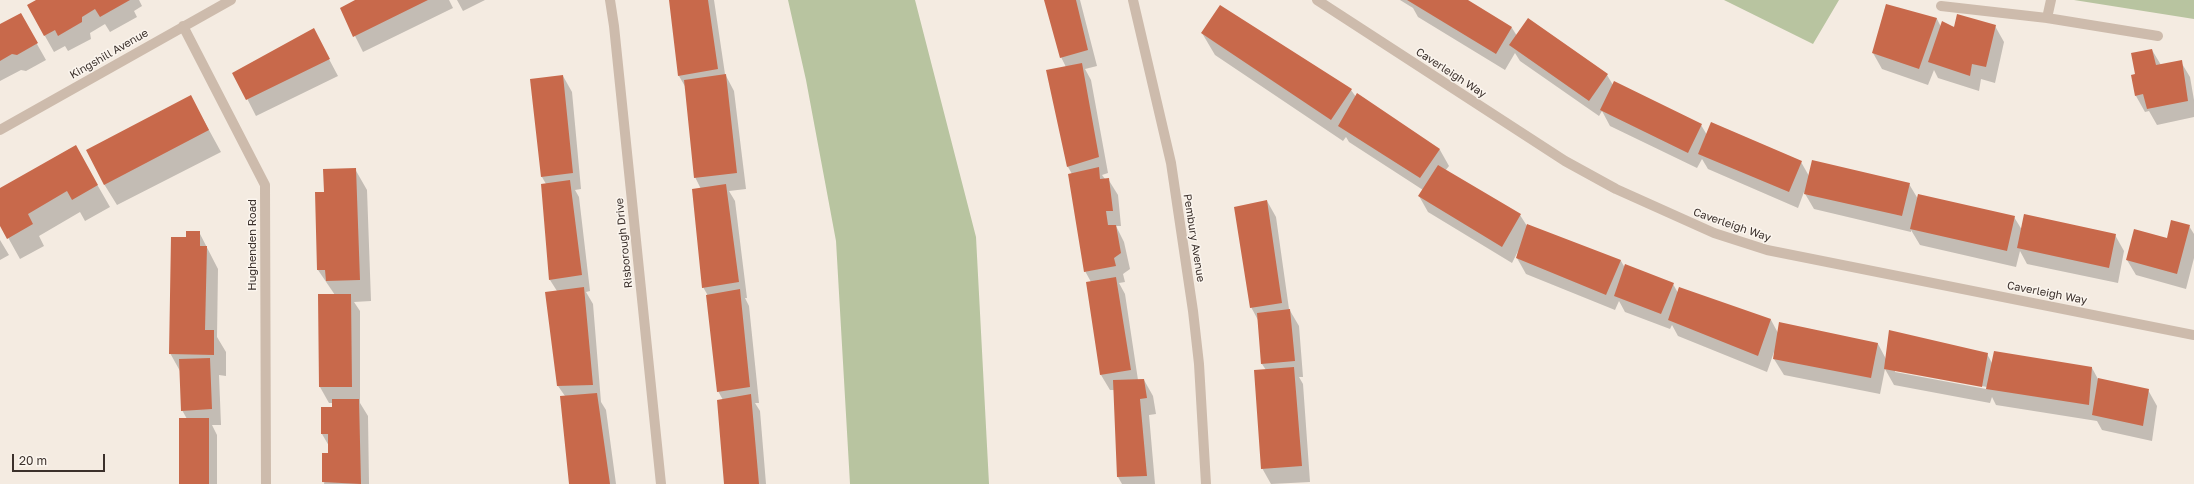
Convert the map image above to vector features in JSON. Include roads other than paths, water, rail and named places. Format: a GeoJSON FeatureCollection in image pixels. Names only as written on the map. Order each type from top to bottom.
{"type":"FeatureCollection","features":[{"type":"Feature","properties":{"kind":"street","name":"Kingshill Avenue"},"geometry":{"type":"LineString","coordinates":[[0,130],[182,26],[231,0]]}},
{"type":"Feature","properties":{"kind":"street","name":"Risborough Drive"},"geometry":{"type":"LineString","coordinates":[[610,0],[614,26],[661,484]]}},
{"type":"Feature","properties":{"kind":"street","name":"Pembury Avenue"},"geometry":{"type":"LineString","coordinates":[[1132,0],[1171,163],[1193,310],[1199,364],[1206,484]]}},
{"type":"Feature","properties":{"kind":"street","name":"Caverleigh Way"},"geometry":{"type":"LineString","coordinates":[[1317,0],[1565,161],[1616,190],[1714,233],[1774,251],[2194,335]]}},
{"type":"Feature","properties":{"kind":"street"},"geometry":{"type":"LineString","coordinates":[[2047,18],[2051,0]]}},
{"type":"Feature","properties":{"kind":"street"},"geometry":{"type":"LineString","coordinates":[[1941,6],[2047,18],[2158,36]]}},
{"type":"Feature","properties":{"kind":"street","name":"Hughenden Road"},"geometry":{"type":"LineString","coordinates":[[182,26],[265,185],[266,484]]}}]}
